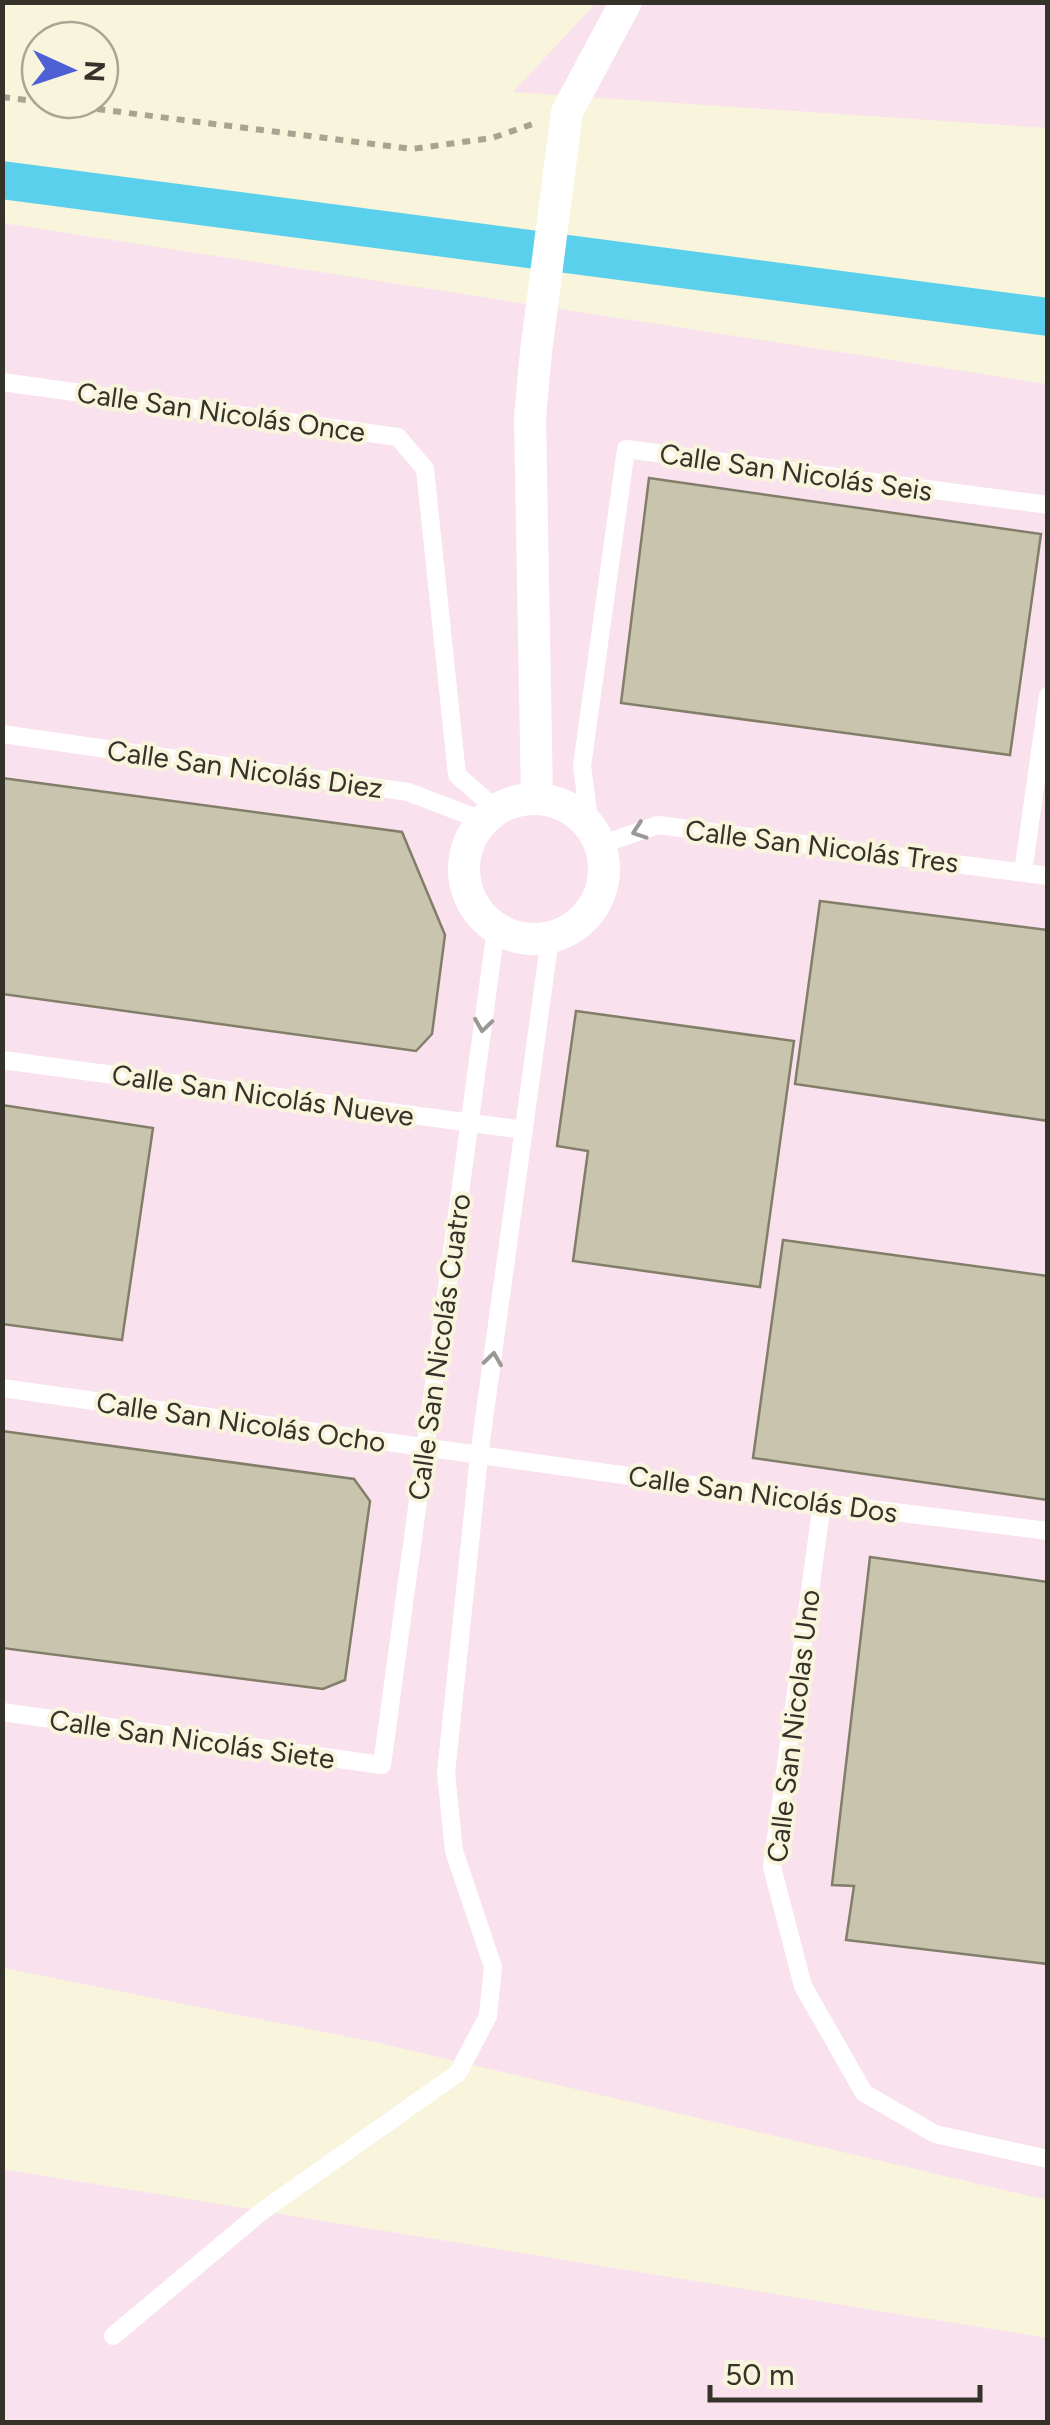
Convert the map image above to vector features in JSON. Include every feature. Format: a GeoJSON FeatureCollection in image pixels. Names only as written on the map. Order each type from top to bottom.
{"type":"FeatureCollection","features":[{"type":"Feature","properties":{"kind":"street"},"geometry":{"type":"LineString","coordinates":[[537,799],[530,416],[536,352],[567,112],[626,2]]}},
{"type":"Feature","properties":{"kind":"street"},"geometry":{"type":"LineString","coordinates":[[537,799],[576,812],[595,836],[604,869],[601,892],[590,913],[572,929],[531,940],[496,928],[481,915],[470,898],[465,857],[472,837],[490,816],[516,801],[537,799]]}},
{"type":"Feature","properties":{"kind":"lane","name":"Calle San Nicolás Once"},"geometry":{"type":"LineString","coordinates":[[2,382],[398,437],[424,469],[457,775],[490,816]]}},
{"type":"Feature","properties":{"kind":"lane","name":"Calle San Nicolás Seis"},"geometry":{"type":"LineString","coordinates":[[595,836],[582,766],[626,449],[1048,505]]}},
{"type":"Feature","properties":{"kind":"lane"},"geometry":{"type":"LineString","coordinates":[[1023,872],[1048,696]]}},
{"type":"Feature","properties":{"kind":"lane","name":"Calle San Nicolás Diez"},"geometry":{"type":"LineString","coordinates":[[2,734],[408,792],[490,816]]}},
{"type":"Feature","properties":{"kind":"lane","name":"Calle San Nicolás Tres"},"geometry":{"type":"LineString","coordinates":[[595,836],[658,825],[1048,876]]}},
{"type":"Feature","properties":{"kind":"lane","name":"Calle San Nicolás Cuatro"},"geometry":{"type":"LineString","coordinates":[[382,1765],[496,928]]}},
{"type":"Feature","properties":{"kind":"lane","name":"Calle San Nicolás Cuatro"},"geometry":{"type":"LineString","coordinates":[[113,2336],[261,2212],[458,2073],[488,2016],[493,1967],[454,1852],[446,1772],[480,1456],[550,938]]}},
{"type":"Feature","properties":{"kind":"lane","name":"Calle San Nicolás Nueve"},"geometry":{"type":"LineString","coordinates":[[2,1060],[524,1130]]}},
{"type":"Feature","properties":{"kind":"lane","name":"Calle San Nicolás Ocho"},"geometry":{"type":"LineString","coordinates":[[2,1388],[480,1456]]}},
{"type":"Feature","properties":{"kind":"lane","name":"Calle San Nicolás Dos"},"geometry":{"type":"LineString","coordinates":[[480,1456],[1048,1531]]}},
{"type":"Feature","properties":{"kind":"lane","name":"Calle San Nicolas Uno"},"geometry":{"type":"LineString","coordinates":[[822,1503],[772,1867],[803,1986],[864,2094],[936,2134],[1048,2160]]}},
{"type":"Feature","properties":{"kind":"lane","name":"Calle San Nicolás Siete"},"geometry":{"type":"LineString","coordinates":[[2,1712],[382,1765]]}},
{"type":"Feature","properties":{"kind":"path"},"geometry":{"type":"LineString","coordinates":[[2,97],[412,149],[492,138],[567,112]]}},
{"type":"Feature","properties":{"kind":"shaded area"},"geometry":{"type":"Polygon","coordinates":[[[596,3],[1047,3],[1047,128],[513,92],[596,3]]]}},
{"type":"Feature","properties":{"kind":"shaded area"},"geometry":{"type":"Polygon","coordinates":[[[2,223],[1047,384],[1047,2200],[379,2043],[3,1968],[2,223]]]}},
{"type":"Feature","properties":{"kind":"shaded area"},"geometry":{"type":"Polygon","coordinates":[[[2,2169],[1047,2338],[1047,2422],[3,2422],[2,2169]]]}},
{"type":"Feature","properties":{"kind":"building"},"geometry":{"type":"Polygon","coordinates":[[[649,478],[1041,534],[1010,755],[621,703],[649,478]]]}},
{"type":"Feature","properties":{"kind":"building"},"geometry":{"type":"Polygon","coordinates":[[[2,778],[402,832],[445,935],[432,1034],[416,1051],[2,994],[2,778]]]}},
{"type":"Feature","properties":{"kind":"building"},"geometry":{"type":"Polygon","coordinates":[[[820,901],[1048,930],[1048,1121],[795,1084],[820,901]]]}},
{"type":"Feature","properties":{"kind":"building"},"geometry":{"type":"Polygon","coordinates":[[[576,1011],[794,1041],[760,1287],[573,1261],[588,1151],[557,1146],[576,1011]]]}},
{"type":"Feature","properties":{"kind":"building"},"geometry":{"type":"Polygon","coordinates":[[[2,1105],[153,1128],[122,1340],[2,1324],[2,1105]]]}},
{"type":"Feature","properties":{"kind":"building"},"geometry":{"type":"Polygon","coordinates":[[[783,1240],[1048,1276],[1048,1500],[753,1458],[783,1240]]]}},
{"type":"Feature","properties":{"kind":"building"},"geometry":{"type":"Polygon","coordinates":[[[2,1431],[354,1479],[370,1501],[345,1680],[323,1689],[2,1648],[2,1431]]]}},
{"type":"Feature","properties":{"kind":"building"},"geometry":{"type":"Polygon","coordinates":[[[870,1557],[1048,1582],[1048,1964],[846,1940],[854,1886],[832,1885],[870,1557]]]}},
{"type":"Feature","properties":{"kind":"waterway"},"geometry":{"type":"LineString","coordinates":[[2,180],[1048,317]]}}]}
